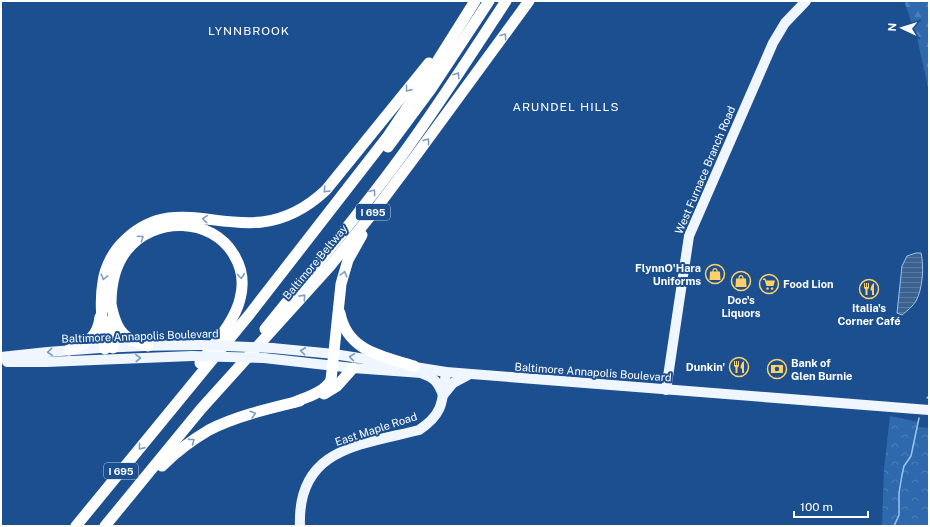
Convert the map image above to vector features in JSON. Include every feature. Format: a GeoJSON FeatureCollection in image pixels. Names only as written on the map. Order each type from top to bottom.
{"type":"FeatureCollection","features":[{"type":"Feature","properties":{"kind":"highway"},"geometry":{"type":"LineString","coordinates":[[69,350],[82,346],[97,331],[100,323],[103,280],[115,252],[130,235],[157,220],[175,216],[248,223],[273,220],[296,212],[316,199],[331,184],[428,66],[474,1]]}},
{"type":"Feature","properties":{"kind":"highway","name":"Baltimore Beltway"},"geometry":{"type":"LineString","coordinates":[[76,526],[249,314],[388,136],[423,84],[474,1]]}},
{"type":"Feature","properties":{"kind":"highway"},"geometry":{"type":"LineString","coordinates":[[249,314],[308,250],[394,140],[431,89],[489,1]]}},
{"type":"Feature","properties":{"kind":"highway"},"geometry":{"type":"LineString","coordinates":[[201,409],[362,208],[407,148],[444,96],[506,1]]}},
{"type":"Feature","properties":{"kind":"highway","name":"Baltimore Beltway"},"geometry":{"type":"LineString","coordinates":[[105,526],[201,409],[330,266],[372,214],[529,1]]}},
{"type":"Feature","properties":{"kind":"highway"},"geometry":{"type":"LineString","coordinates":[[294,402],[318,392],[329,384],[332,375],[339,304],[345,270],[353,250],[417,154]]}},
{"type":"Feature","properties":{"kind":"highway"},"geometry":{"type":"LineString","coordinates":[[110,352],[112,287],[117,268],[128,250],[145,235],[166,226],[186,225],[205,229],[228,245],[238,261],[241,270],[242,288],[237,308],[230,321],[198,366],[188,389]]}},
{"type":"Feature","properties":{"kind":"highway"},"geometry":{"type":"LineString","coordinates":[[102,303],[110,352]]}},
{"type":"Feature","properties":{"kind":"highway"},"geometry":{"type":"LineString","coordinates":[[339,304],[345,329],[358,345],[375,354],[417,370]]}},
{"type":"Feature","properties":{"kind":"highway"},"geometry":{"type":"LineString","coordinates":[[112,309],[116,324],[120,331],[132,341],[148,346]]}},
{"type":"Feature","properties":{"kind":"highway"},"geometry":{"type":"LineString","coordinates":[[122,506],[172,457],[200,436],[225,423],[294,402],[320,396],[337,386],[353,368]]}},
{"type":"Feature","properties":{"kind":"main road","name":"West Furnace Branch Road"},"geometry":{"type":"LineString","coordinates":[[666,390],[689,236],[773,42],[785,23],[806,1]]}},
{"type":"Feature","properties":{"kind":"main road","name":"Baltimore Annapolis Boulevard"},"geometry":{"type":"LineString","coordinates":[[1,362],[46,362],[148,346],[201,345],[272,348],[334,360],[417,370]]}},
{"type":"Feature","properties":{"kind":"main road","name":"Baltimore Annapolis Boulevard"},"geometry":{"type":"LineString","coordinates":[[1,357],[69,350],[192,356],[334,360],[353,368],[446,372],[929,410]]}},
{"type":"Feature","properties":{"kind":"main road"},"geometry":{"type":"LineString","coordinates":[[417,370],[436,380],[443,395],[453,382],[472,374]]}},
{"type":"Feature","properties":{"kind":"main road","name":"East Maple Road"},"geometry":{"type":"LineString","coordinates":[[300,526],[300,507],[302,496],[306,484],[318,467],[336,454],[349,449],[419,430],[437,415],[440,409],[446,372]]}},
{"type":"Feature","properties":{"kind":"green space"},"geometry":{"type":"Polygon","coordinates":[[[904,1],[929,1],[929,92],[917,38],[904,1]]]}},
{"type":"Feature","properties":{"kind":"green space"},"geometry":{"type":"Polygon","coordinates":[[[890,416],[918,422],[918,427],[929,428],[929,526],[882,526],[884,469],[890,416]]]}},
{"type":"Feature","properties":{"kind":"shaded area"},"geometry":{"type":"Polygon","coordinates":[[[921,253],[922,258],[923,270],[920,290],[915,303],[902,315],[897,313],[902,266],[907,256],[921,253]]]}},
{"type":"Feature","properties":{"kind":"waterway"},"geometry":{"type":"LineString","coordinates":[[894,526],[899,515],[899,493],[904,466],[911,456],[919,418]]}},
{"type":"Feature","properties":{"kind":"place","name":"FlynnO'Hara Uniforms"},"geometry":{"type":"Point","coordinates":[715,274]}},
{"type":"Feature","properties":{"kind":"place","name":"Doc's Liquors"},"geometry":{"type":"Point","coordinates":[741,281]}},
{"type":"Feature","properties":{"kind":"place","name":"Food Lion"},"geometry":{"type":"Point","coordinates":[769,284]}},
{"type":"Feature","properties":{"kind":"place","name":"Italia's Corner Café"},"geometry":{"type":"Point","coordinates":[869,289]}},
{"type":"Feature","properties":{"kind":"place","name":"Dunkin'"},"geometry":{"type":"Point","coordinates":[739,367]}},
{"type":"Feature","properties":{"kind":"place","name":"Bank of Glen Burnie"},"geometry":{"type":"Point","coordinates":[777,369]}},
{"type":"Feature","properties":{"kind":"district","name":"LYNNBROOK"},"geometry":{"type":"Point","coordinates":[249,31]}},
{"type":"Feature","properties":{"kind":"district","name":"ARUNDEL HILLS"},"geometry":{"type":"Point","coordinates":[566,107]}}]}
